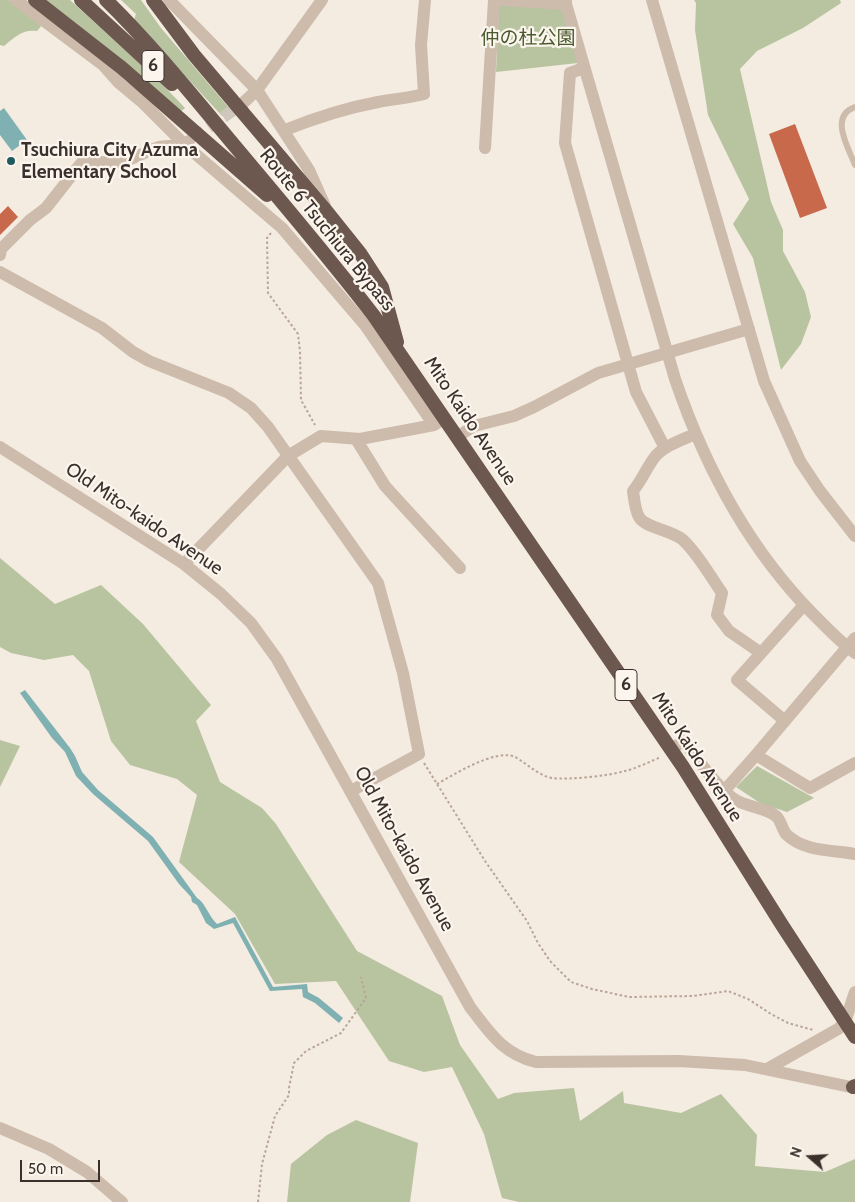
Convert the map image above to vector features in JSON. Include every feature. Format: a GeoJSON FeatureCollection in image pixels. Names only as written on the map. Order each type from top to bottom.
{"type":"FeatureCollection","features":[{"type":"Feature","properties":{"kind":"highway"},"geometry":{"type":"LineString","coordinates":[[35,0],[122,68],[296,220]]}},
{"type":"Feature","properties":{"kind":"highway","name":"Route 6 Tsuchiura Bypass"},"geometry":{"type":"LineString","coordinates":[[82,0],[223,132]]}},
{"type":"Feature","properties":{"kind":"highway","name":"Route 6 Tsuchiura Bypass"},"geometry":{"type":"LineString","coordinates":[[106,0],[132,26],[339,271],[400,353]]}},
{"type":"Feature","properties":{"kind":"highway"},"geometry":{"type":"LineString","coordinates":[[153,0],[194,55],[360,253],[382,287],[400,353]]}},
{"type":"Feature","properties":{"kind":"highway","name":"Mito Kaido Avenue"},"geometry":{"type":"LineString","coordinates":[[400,353],[439,421],[457,436],[671,750],[855,1037]]}},
{"type":"Feature","properties":{"kind":"street"},"geometry":{"type":"LineString","coordinates":[[16,0],[103,65],[119,83],[189,141],[278,225],[364,326],[439,421],[356,438],[321,436],[288,456],[184,564]]}},
{"type":"Feature","properties":{"kind":"street"},"geometry":{"type":"LineString","coordinates":[[169,0],[256,90],[285,130],[310,170],[328,213]]}},
{"type":"Feature","properties":{"kind":"street"},"geometry":{"type":"LineString","coordinates":[[243,103],[256,90],[322,0]]}},
{"type":"Feature","properties":{"kind":"street"},"geometry":{"type":"LineString","coordinates":[[285,130],[313,119],[378,102],[424,94],[421,45],[425,0]]}},
{"type":"Feature","properties":{"kind":"street"},"geometry":{"type":"LineString","coordinates":[[485,148],[494,0]]}},
{"type":"Feature","properties":{"kind":"street"},"geometry":{"type":"LineString","coordinates":[[501,0],[566,2],[668,352],[695,434],[710,468],[741,523],[777,574],[804,605],[852,646],[724,791]]}},
{"type":"Feature","properties":{"kind":"street"},"geometry":{"type":"LineString","coordinates":[[652,0],[764,381],[800,461],[820,491],[855,536]]}},
{"type":"Feature","properties":{"kind":"street"},"geometry":{"type":"LineString","coordinates":[[584,68],[570,72],[565,143],[636,392],[665,448]]}},
{"type":"Feature","properties":{"kind":"street"},"geometry":{"type":"LineString","coordinates":[[0,255],[1,249],[46,208],[83,161],[122,162],[161,147],[189,141]]}},
{"type":"Feature","properties":{"kind":"street"},"geometry":{"type":"LineString","coordinates":[[0,272],[102,328],[133,352],[149,361],[229,393],[251,408],[268,428],[378,583],[403,673],[419,754],[351,791]]}},
{"type":"Feature","properties":{"kind":"street"},"geometry":{"type":"LineString","coordinates":[[457,436],[474,426],[514,416],[598,373],[749,329]]}},
{"type":"Feature","properties":{"kind":"street"},"geometry":{"type":"LineString","coordinates":[[695,434],[665,448],[655,456],[642,481],[633,491],[638,516],[644,522],[671,532],[681,538],[691,548],[722,594],[717,615],[729,631],[762,653]]}},
{"type":"Feature","properties":{"kind":"street"},"geometry":{"type":"LineString","coordinates":[[356,438],[385,486],[460,568]]}},
{"type":"Feature","properties":{"kind":"street","name":"Old Mito-kaido Avenue"},"geometry":{"type":"LineString","coordinates":[[0,447],[184,564],[221,594],[251,623],[277,659],[470,1007],[488,1032],[507,1050],[536,1062],[678,1061],[745,1065],[854,1087]]}},
{"type":"Feature","properties":{"kind":"street"},"geometry":{"type":"LineString","coordinates":[[785,720],[737,680],[804,605]]}},
{"type":"Feature","properties":{"kind":"street"},"geometry":{"type":"LineString","coordinates":[[671,750],[682,741],[724,791],[744,804],[777,817],[784,832],[794,840],[820,851],[855,854]]}},
{"type":"Feature","properties":{"kind":"street"},"geometry":{"type":"LineString","coordinates":[[756,755],[810,788],[855,762]]}},
{"type":"Feature","properties":{"kind":"street"},"geometry":{"type":"LineString","coordinates":[[767,1068],[833,1032],[845,1022],[855,992]]}},
{"type":"Feature","properties":{"kind":"street"},"geometry":{"type":"LineString","coordinates":[[0,1128],[49,1149],[87,1172],[122,1202]]}},
{"type":"Feature","properties":{"kind":"lane"},"geometry":{"type":"LineString","coordinates":[[855,107],[850,109],[841,119],[842,131],[855,165]]}},
{"type":"Feature","properties":{"kind":"path"},"geometry":{"type":"LineString","coordinates":[[278,225],[267,238],[268,293],[298,334],[301,400],[321,436]]}},
{"type":"Feature","properties":{"kind":"path"},"geometry":{"type":"LineString","coordinates":[[437,784],[474,763],[502,756],[513,756],[540,774],[561,778],[625,772],[664,756],[671,750]]}},
{"type":"Feature","properties":{"kind":"path"},"geometry":{"type":"LineString","coordinates":[[419,754],[550,961],[572,982],[592,989],[629,997],[693,996],[728,991],[748,999],[788,1023],[818,1031],[833,1032]]}},
{"type":"Feature","properties":{"kind":"path"},"geometry":{"type":"LineString","coordinates":[[258,1202],[262,1164],[275,1116],[289,1095],[294,1063],[306,1051],[341,1033],[366,998],[361,977]]}},
{"type":"Feature","properties":{"kind":"green space"},"geometry":{"type":"Polygon","coordinates":[[[0,0],[9,0],[42,25],[37,31],[23,32],[4,46],[0,45],[0,0]]]}},
{"type":"Feature","properties":{"kind":"green space"},"geometry":{"type":"Polygon","coordinates":[[[42,0],[70,0],[159,81],[185,108],[180,112],[42,0]]]}},
{"type":"Feature","properties":{"kind":"green space"},"geometry":{"type":"Polygon","coordinates":[[[121,0],[141,0],[161,28],[230,109],[222,116],[134,20],[136,14],[121,0]]]}},
{"type":"Feature","properties":{"kind":"green space"},"geometry":{"type":"Polygon","coordinates":[[[694,0],[840,0],[841,3],[803,28],[757,51],[740,69],[771,202],[783,230],[783,251],[805,292],[811,317],[801,344],[781,370],[753,258],[733,224],[749,199],[708,115],[695,30],[696,3],[694,0]]]}},
{"type":"Feature","properties":{"kind":"green space","name":"仲の杜公園"},"geometry":{"type":"Polygon","coordinates":[[[499,5],[562,9],[578,63],[496,72],[499,5]]]}},
{"type":"Feature","properties":{"kind":"green space"},"geometry":{"type":"Polygon","coordinates":[[[0,558],[55,604],[101,585],[143,624],[211,705],[196,721],[220,782],[262,808],[276,824],[357,951],[442,996],[460,1045],[498,1099],[514,1093],[574,1088],[580,1121],[623,1091],[624,1103],[681,1113],[721,1094],[757,1135],[755,1166],[825,1172],[855,1159],[855,1202],[519,1202],[502,1198],[484,1134],[452,1067],[424,1072],[389,1061],[336,981],[275,984],[235,914],[179,862],[197,795],[177,779],[130,765],[111,741],[89,671],[73,655],[44,660],[11,653],[0,647],[0,558]]]}},
{"type":"Feature","properties":{"kind":"green space"},"geometry":{"type":"Polygon","coordinates":[[[0,740],[20,746],[0,787],[0,740]]]}},
{"type":"Feature","properties":{"kind":"green space"},"geometry":{"type":"Polygon","coordinates":[[[757,766],[814,798],[787,812],[760,803],[736,787],[757,766]]]}},
{"type":"Feature","properties":{"kind":"green space"},"geometry":{"type":"Polygon","coordinates":[[[356,1120],[418,1143],[410,1202],[287,1202],[291,1164],[327,1135],[356,1120]]]}},
{"type":"Feature","properties":{"kind":"water"},"geometry":{"type":"Polygon","coordinates":[[[4,108],[27,140],[12,151],[0,135],[0,111],[4,108]]]}},
{"type":"Feature","properties":{"kind":"water"},"geometry":{"type":"Polygon","coordinates":[[[25,690],[70,748],[82,772],[98,790],[153,837],[214,921],[217,924],[235,917],[273,987],[307,984],[308,992],[319,998],[343,1018],[339,1023],[315,1003],[303,997],[302,989],[270,991],[233,923],[214,929],[206,923],[197,905],[192,902],[191,897],[179,884],[148,841],[93,794],[76,776],[65,752],[52,738],[20,693],[25,690]]]}},
{"type":"Feature","properties":{"kind":"building"},"geometry":{"type":"Polygon","coordinates":[[[795,124],[827,208],[800,218],[769,134],[795,124]]]}},
{"type":"Feature","properties":{"kind":"building"},"geometry":{"type":"Polygon","coordinates":[[[8,206],[18,217],[0,235],[0,214],[8,206]]]}},
{"type":"Feature","properties":{"kind":"tunnel"},"geometry":{"type":"LineString","coordinates":[[194,138],[243,103]]}},
{"type":"Feature","properties":{"kind":"place","name":"Tsuchiura City Azuma Elementary School"},"geometry":{"type":"Point","coordinates":[11,161]}}]}
